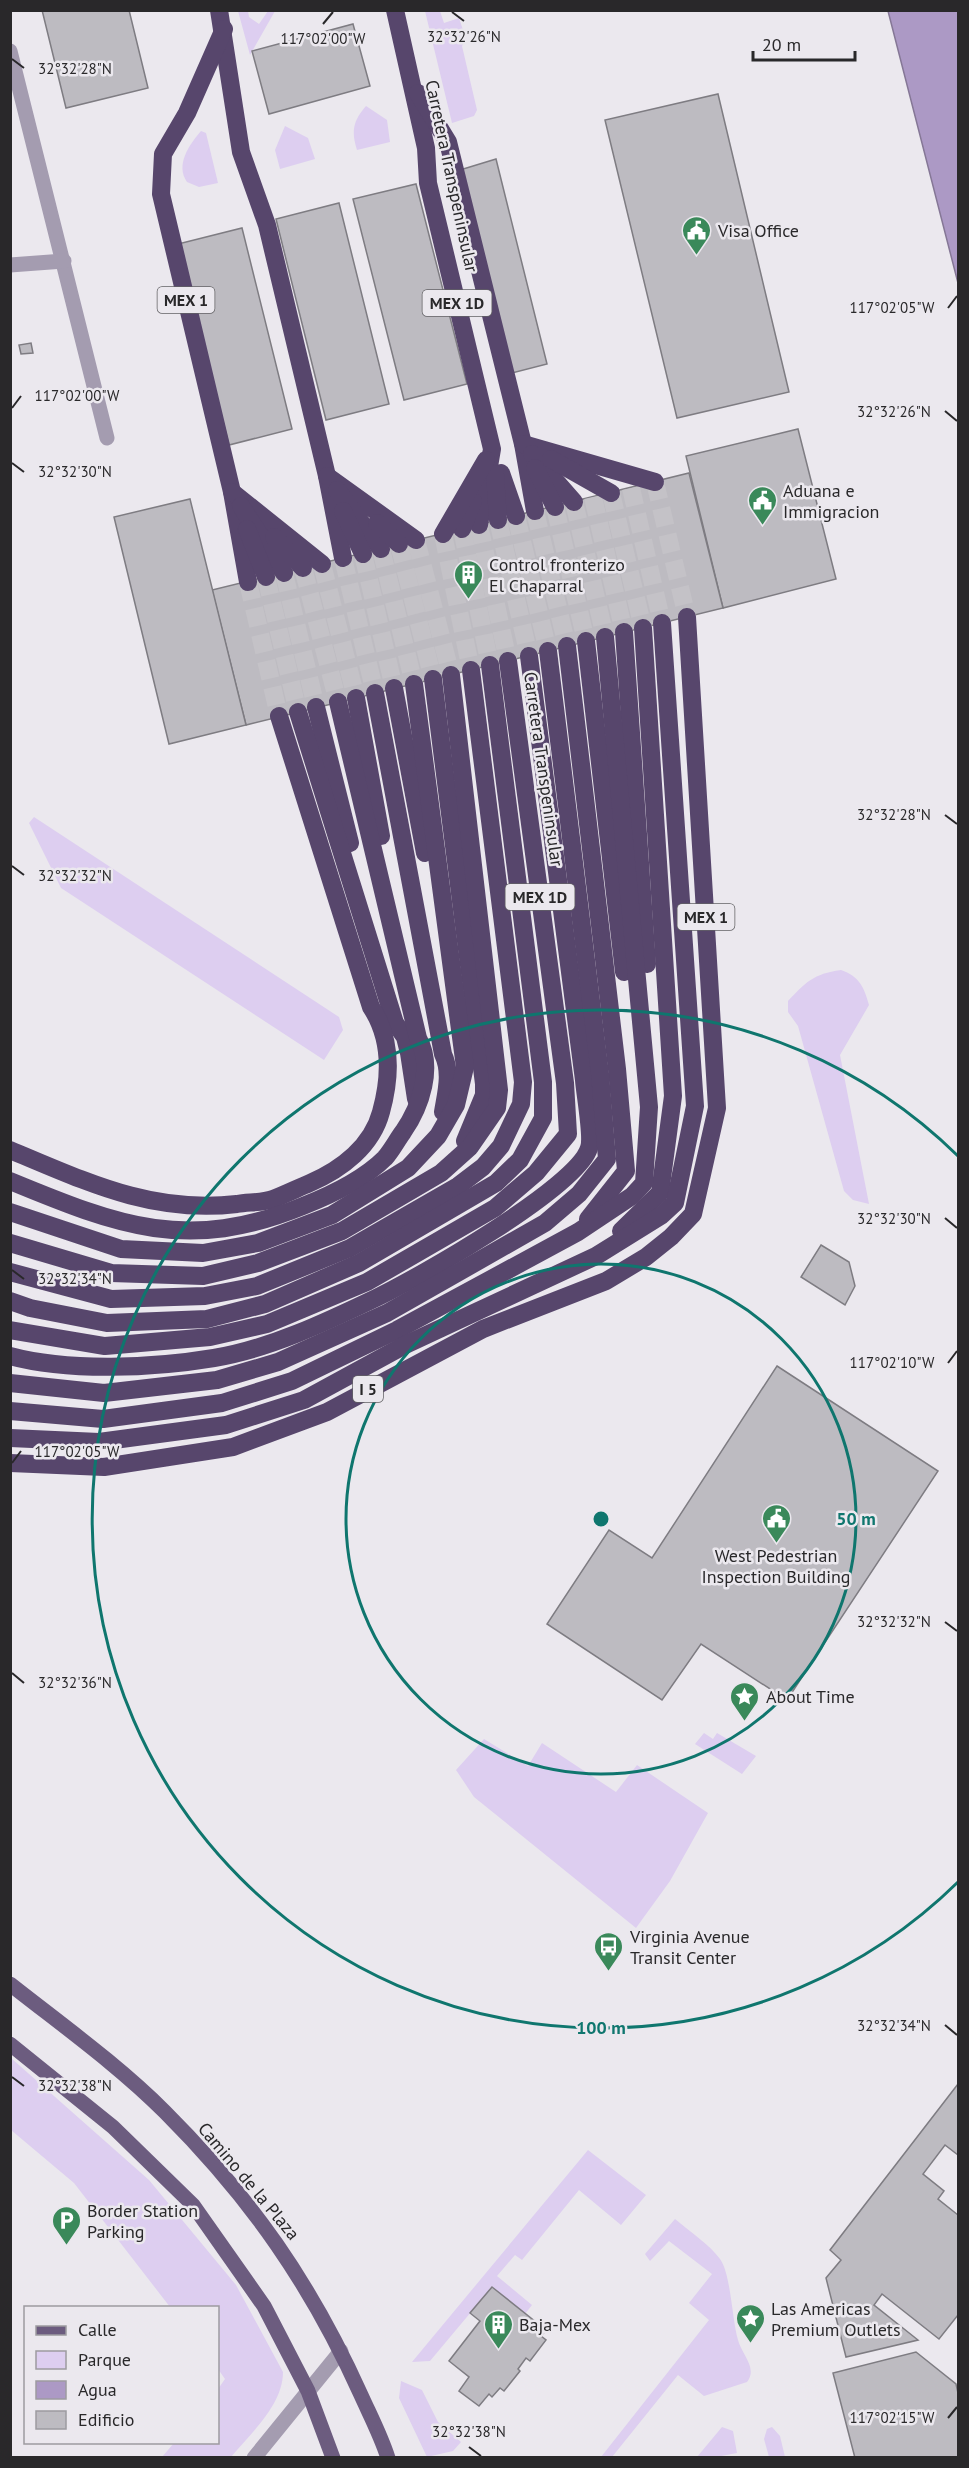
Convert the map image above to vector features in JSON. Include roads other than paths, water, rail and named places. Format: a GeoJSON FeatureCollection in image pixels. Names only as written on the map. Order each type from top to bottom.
{"type":"FeatureCollection","features":[{"type":"Feature","properties":{"kind":"highway"},"geometry":{"type":"LineString","coordinates":[[219,10],[224,29],[241,152],[267,225],[327,476],[344,558]]}},
{"type":"Feature","properties":{"kind":"highway","name":"Carretera Transpeninsular"},"geometry":{"type":"LineString","coordinates":[[395,10],[426,148],[428,183],[507,518]]}},
{"type":"Feature","properties":{"kind":"highway","name":"MEX 1"},"geometry":{"type":"LineString","coordinates":[[224,29],[187,113],[163,154],[161,194],[232,492],[257,580]]}},
{"type":"Feature","properties":{"kind":"highway"},"geometry":{"type":"LineString","coordinates":[[411,82],[448,142],[523,444],[536,511]]}},
{"type":"Feature","properties":{"kind":"highway"},"geometry":{"type":"LineString","coordinates":[[523,444],[655,482]]}},
{"type":"Feature","properties":{"kind":"highway"},"geometry":{"type":"LineString","coordinates":[[523,444],[631,488]]}},
{"type":"Feature","properties":{"kind":"highway"},"geometry":{"type":"LineString","coordinates":[[523,444],[602,495]]}},
{"type":"Feature","properties":{"kind":"highway"},"geometry":{"type":"LineString","coordinates":[[523,444],[574,502]]}},
{"type":"Feature","properties":{"kind":"highway"},"geometry":{"type":"LineString","coordinates":[[523,444],[555,507]]}},
{"type":"Feature","properties":{"kind":"highway"},"geometry":{"type":"LineString","coordinates":[[471,527],[492,449]]}},
{"type":"Feature","properties":{"kind":"highway"},"geometry":{"type":"LineString","coordinates":[[443,534],[492,449]]}},
{"type":"Feature","properties":{"kind":"highway"},"geometry":{"type":"LineString","coordinates":[[327,476],[408,542]]}},
{"type":"Feature","properties":{"kind":"highway"},"geometry":{"type":"LineString","coordinates":[[327,476],[381,549]]}},
{"type":"Feature","properties":{"kind":"highway"},"geometry":{"type":"LineString","coordinates":[[327,476],[363,554]]}},
{"type":"Feature","properties":{"kind":"highway"},"geometry":{"type":"LineString","coordinates":[[232,492],[322,564]]}},
{"type":"Feature","properties":{"kind":"highway","name":"MEX 1"},"geometry":{"type":"LineString","coordinates":[[232,492],[303,568]]}},
{"type":"Feature","properties":{"kind":"highway","name":"MEX 1"},"geometry":{"type":"LineString","coordinates":[[232,492],[284,573]]}},
{"type":"Feature","properties":{"kind":"highway","name":"MEX 1"},"geometry":{"type":"LineString","coordinates":[[687,617],[717,1108],[693,1214]]}},
{"type":"Feature","properties":{"kind":"highway","name":"MEX 1"},"geometry":{"type":"LineString","coordinates":[[662,623],[695,1106],[668,1198]]}},
{"type":"Feature","properties":{"kind":"highway","name":"MEX 1"},"geometry":{"type":"LineString","coordinates":[[643,628],[673,1096],[668,1198]]}},
{"type":"Feature","properties":{"kind":"highway"},"geometry":{"type":"LineString","coordinates":[[624,632],[668,1198]]}},
{"type":"Feature","properties":{"kind":"highway"},"geometry":{"type":"LineString","coordinates":[[605,637],[649,1107],[644,1183]]}},
{"type":"Feature","properties":{"kind":"highway"},"geometry":{"type":"LineString","coordinates":[[586,642],[634,1063],[644,1183]]}},
{"type":"Feature","properties":{"kind":"highway","name":"I 5"},"geometry":{"type":"LineString","coordinates":[[567,646],[617,1069],[626,1171],[578,1232]]}},
{"type":"Feature","properties":{"kind":"highway"},"geometry":{"type":"LineString","coordinates":[[10,1383],[104,1393],[217,1380],[278,1362],[387,1313],[545,1223],[579,1194],[608,1159],[600,1074],[548,651]]}},
{"type":"Feature","properties":{"kind":"highway"},"geometry":{"type":"LineString","coordinates":[[10,1356],[104,1368],[215,1358],[273,1342],[377,1298],[515,1217],[555,1188],[590,1148],[584,1080],[529,656]]}},
{"type":"Feature","properties":{"kind":"highway","name":"Carretera Transpeninsular"},"geometry":{"type":"LineString","coordinates":[[10,1330],[105,1346],[210,1337],[267,1324],[368,1282],[495,1208],[536,1173],[568,1134],[565,1083],[508,661]]}},
{"type":"Feature","properties":{"kind":"highway"},"geometry":{"type":"LineString","coordinates":[[10,1301],[30,1308],[107,1323],[207,1319],[265,1304],[359,1263],[496,1183],[519,1160],[543,1118],[543,1082],[490,665]]}},
{"type":"Feature","properties":{"kind":"highway"},"geometry":{"type":"LineString","coordinates":[[10,1272],[111,1299],[205,1296],[257,1286],[350,1248],[458,1186],[483,1167],[501,1146],[521,1104],[523,1082],[471,670]]}},
{"type":"Feature","properties":{"kind":"highway"},"geometry":{"type":"LineString","coordinates":[[451,675],[491,1085]]}},
{"type":"Feature","properties":{"kind":"highway"},"geometry":{"type":"LineString","coordinates":[[10,1243],[111,1273],[204,1276],[258,1263],[342,1231],[441,1173],[470,1147],[497,1108],[491,1085],[433,679]]}},
{"type":"Feature","properties":{"kind":"highway"},"geometry":{"type":"LineString","coordinates":[[10,1212],[121,1249],[203,1253],[258,1243],[332,1215],[408,1168],[438,1136],[456,1105],[465,1067],[414,684]]}},
{"type":"Feature","properties":{"kind":"highway"},"geometry":{"type":"LineString","coordinates":[[394,688],[465,1067]]}},
{"type":"Feature","properties":{"kind":"highway"},"geometry":{"type":"LineString","coordinates":[[375,693],[443,1054],[448,1063],[448,1083],[438,1136]]}},
{"type":"Feature","properties":{"kind":"highway"},"geometry":{"type":"LineString","coordinates":[[356,698],[418,1038]]}},
{"type":"Feature","properties":{"kind":"highway"},"geometry":{"type":"LineString","coordinates":[[10,1181],[107,1219],[170,1231],[225,1230],[265,1221],[324,1198],[359,1178],[385,1158],[412,1118],[417,1106],[425,1077],[424,1048],[418,1038],[338,702]]}},
{"type":"Feature","properties":{"kind":"highway"},"geometry":{"type":"LineString","coordinates":[[316,707],[395,1023]]}},
{"type":"Feature","properties":{"kind":"highway"},"geometry":{"type":"LineString","coordinates":[[298,712],[395,1023],[405,1037],[410,1053],[417,1106]]}},
{"type":"Feature","properties":{"kind":"highway"},"geometry":{"type":"LineString","coordinates":[[10,1150],[89,1183],[157,1203],[204,1207],[271,1200],[327,1175],[362,1149],[379,1121],[389,1083],[388,1058],[380,1022],[370,1007],[279,716]]}},
{"type":"Feature","properties":{"kind":"highway","name":"I 5"},"geometry":{"type":"LineString","coordinates":[[10,1411],[103,1419],[222,1403],[292,1381],[397,1330],[578,1232],[632,1196],[644,1183]]}},
{"type":"Feature","properties":{"kind":"highway","name":"I 5"},"geometry":{"type":"LineString","coordinates":[[10,1438],[99,1442],[226,1425],[304,1400],[405,1345],[596,1256],[662,1215],[668,1198]]}},
{"type":"Feature","properties":{"kind":"highway","name":"I 5"},"geometry":{"type":"LineString","coordinates":[[10,1463],[104,1467],[233,1447],[327,1412],[483,1329],[606,1281],[646,1257],[671,1237],[693,1214]]}},
{"type":"Feature","properties":{"kind":"main road","name":"Camino de la Plaza"},"geometry":{"type":"LineString","coordinates":[[10,1984],[164,2111],[229,2181],[288,2258],[341,2351],[388,2457]]}},
{"type":"Feature","properties":{"kind":"main road"},"geometry":{"type":"LineString","coordinates":[[10,2044],[113,2127],[193,2205],[264,2306],[308,2391],[333,2457]]}},
{"type":"Feature","properties":{"kind":"street"},"geometry":{"type":"LineString","coordinates":[[10,51],[107,438]]}},
{"type":"Feature","properties":{"kind":"street"},"geometry":{"type":"LineString","coordinates":[[10,265],[64,261]]}},
{"type":"Feature","properties":{"kind":"street"},"geometry":{"type":"LineString","coordinates":[[254,2457],[341,2351]]}},
{"type":"Feature","properties":{"kind":"water"},"geometry":{"type":"Polygon","coordinates":[[[888,11],[958,11],[958,283],[888,11]]]}},
{"type":"Feature","properties":{"kind":"tunnel"},"geometry":{"type":"LineString","coordinates":[[655,482],[687,617]]}},
{"type":"Feature","properties":{"kind":"tunnel"},"geometry":{"type":"LineString","coordinates":[[631,488],[662,623]]}},
{"type":"Feature","properties":{"kind":"tunnel"},"geometry":{"type":"LineString","coordinates":[[611,493],[643,628]]}},
{"type":"Feature","properties":{"kind":"tunnel"},"geometry":{"type":"LineString","coordinates":[[593,497],[624,632]]}},
{"type":"Feature","properties":{"kind":"tunnel"},"geometry":{"type":"LineString","coordinates":[[574,502],[605,637]]}},
{"type":"Feature","properties":{"kind":"tunnel"},"geometry":{"type":"LineString","coordinates":[[555,507],[586,641]]}},
{"type":"Feature","properties":{"kind":"tunnel"},"geometry":{"type":"LineString","coordinates":[[535,511],[567,646]]}},
{"type":"Feature","properties":{"kind":"tunnel"},"geometry":{"type":"LineString","coordinates":[[516,516],[548,651]]}},
{"type":"Feature","properties":{"kind":"tunnel"},"geometry":{"type":"LineString","coordinates":[[498,520],[529,656]]}},
{"type":"Feature","properties":{"kind":"tunnel"},"geometry":{"type":"LineString","coordinates":[[479,525],[508,661]]}},
{"type":"Feature","properties":{"kind":"tunnel"},"geometry":{"type":"LineString","coordinates":[[462,529],[490,665]]}},
{"type":"Feature","properties":{"kind":"tunnel"},"geometry":{"type":"LineString","coordinates":[[443,534],[471,670]]}},
{"type":"Feature","properties":{"kind":"tunnel"},"geometry":{"type":"LineString","coordinates":[[416,540],[451,675]]}},
{"type":"Feature","properties":{"kind":"tunnel"},"geometry":{"type":"LineString","coordinates":[[399,544],[433,679]]}},
{"type":"Feature","properties":{"kind":"tunnel"},"geometry":{"type":"LineString","coordinates":[[381,549],[414,684]]}},
{"type":"Feature","properties":{"kind":"tunnel"},"geometry":{"type":"LineString","coordinates":[[363,554],[394,688]]}},
{"type":"Feature","properties":{"kind":"tunnel"},"geometry":{"type":"LineString","coordinates":[[343,558],[375,693]]}},
{"type":"Feature","properties":{"kind":"tunnel"},"geometry":{"type":"LineString","coordinates":[[322,564],[356,698]]}},
{"type":"Feature","properties":{"kind":"tunnel"},"geometry":{"type":"LineString","coordinates":[[303,568],[338,702]]}},
{"type":"Feature","properties":{"kind":"tunnel"},"geometry":{"type":"LineString","coordinates":[[284,573],[316,707]]}},
{"type":"Feature","properties":{"kind":"tunnel"},"geometry":{"type":"LineString","coordinates":[[266,577],[298,712]]}},
{"type":"Feature","properties":{"kind":"tunnel"},"geometry":{"type":"LineString","coordinates":[[248,582],[279,716]]}},
{"type":"Feature","properties":{"kind":"place","name":"Visa Office"},"geometry":{"type":"Point","coordinates":[697,256]}},
{"type":"Feature","properties":{"kind":"place","name":"Aduana e Immigracion"},"geometry":{"type":"Point","coordinates":[762,526]}},
{"type":"Feature","properties":{"kind":"place","name":"Control fronterizo El Chaparral"},"geometry":{"type":"Point","coordinates":[468,600]}},
{"type":"Feature","properties":{"kind":"place","name":"West Pedestrian Inspection Building"},"geometry":{"type":"Point","coordinates":[776,1544]}},
{"type":"Feature","properties":{"kind":"place","name":"About Time"},"geometry":{"type":"Point","coordinates":[745,1722]}},
{"type":"Feature","properties":{"kind":"place","name":"Virginia Avenue Transit Center"},"geometry":{"type":"Point","coordinates":[609,1972]}},
{"type":"Feature","properties":{"kind":"place","name":"Border Station Parking"},"geometry":{"type":"Point","coordinates":[66,2246]}},
{"type":"Feature","properties":{"kind":"place","name":"Las Americas Premium Outlets"},"geometry":{"type":"Point","coordinates":[750,2344]}},
{"type":"Feature","properties":{"kind":"place","name":"Baja-Mex"},"geometry":{"type":"Point","coordinates":[498,2350]}}]}
